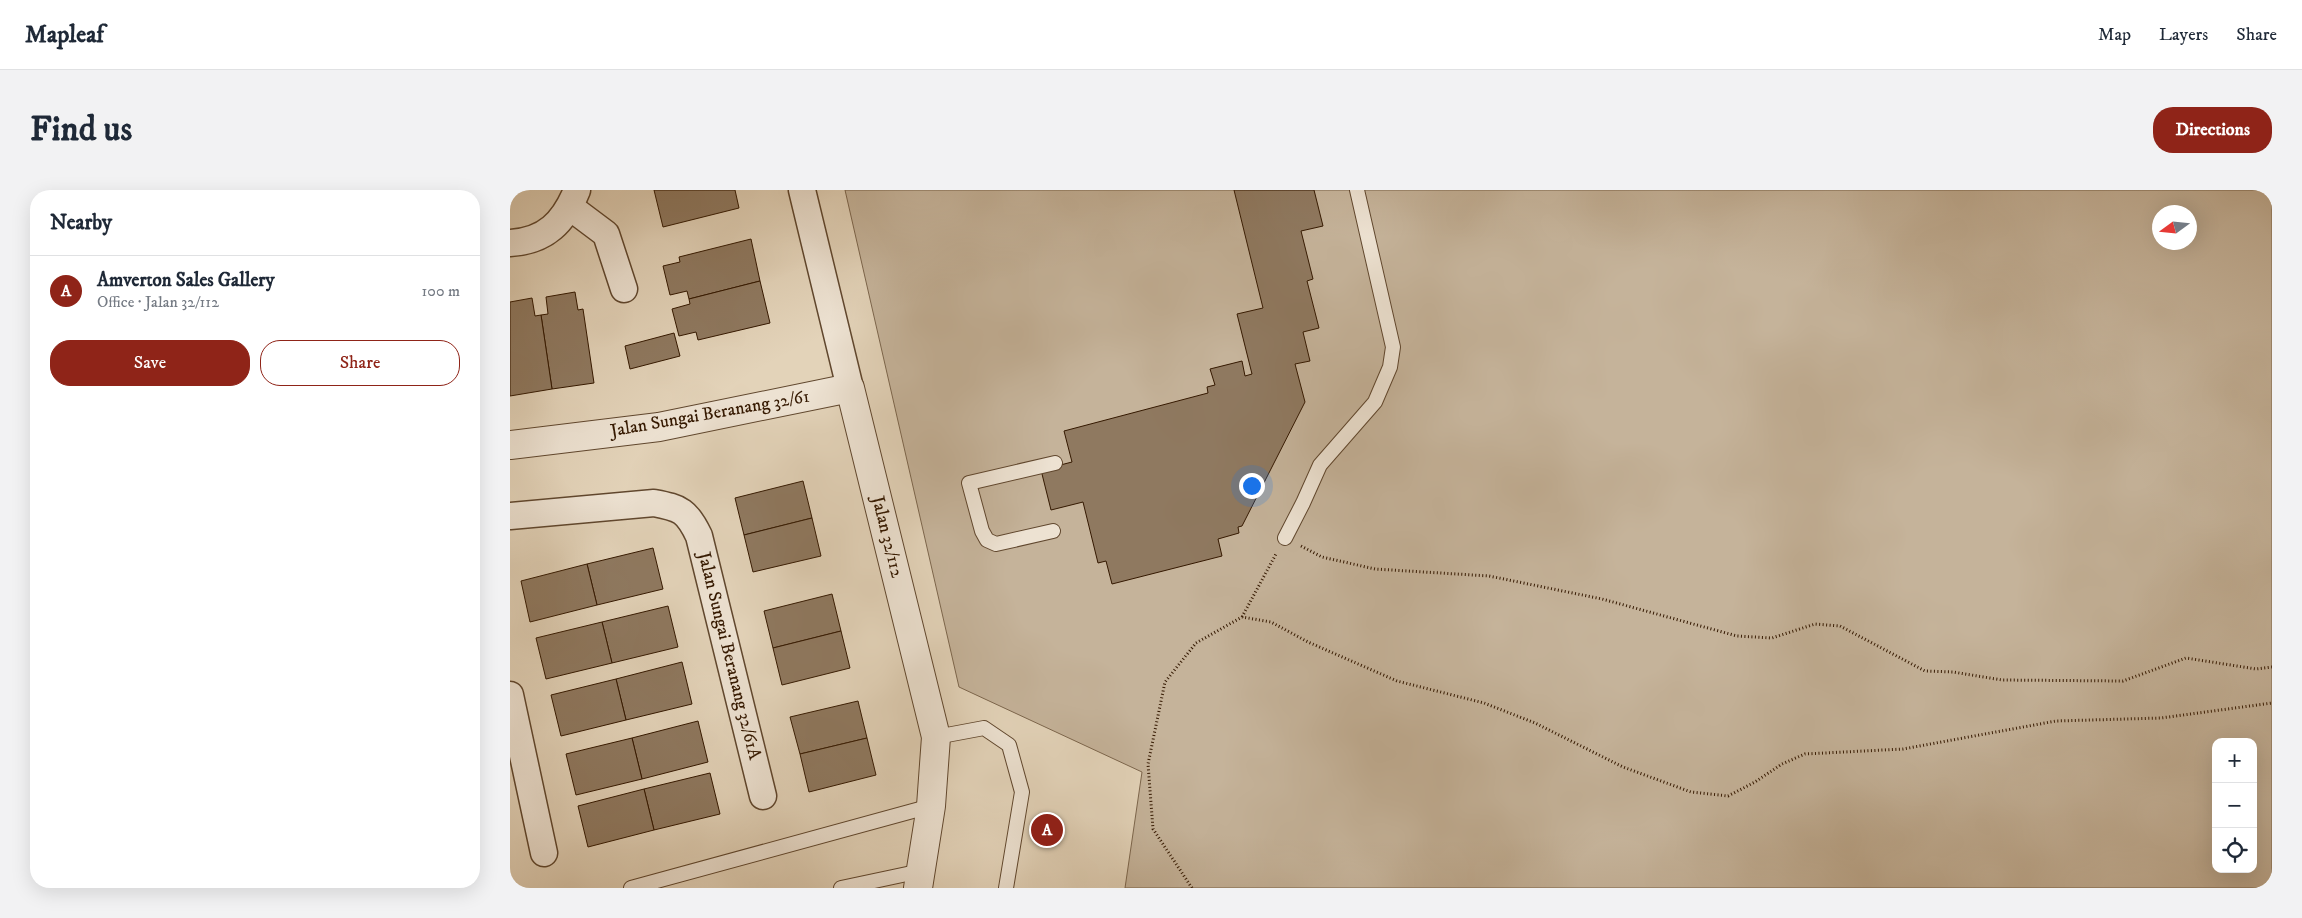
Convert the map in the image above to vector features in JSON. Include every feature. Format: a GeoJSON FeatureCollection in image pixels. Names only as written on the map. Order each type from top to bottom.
{"type":"FeatureCollection","features":[{"type":"Feature","properties":{"kind":"street","name":"Jalan 32/112"},"geometry":{"type":"LineString","coordinates":[[802,190],[936,737],[931,806],[919,879]]}},
{"type":"Feature","properties":{"kind":"street"},"geometry":{"type":"LineString","coordinates":[[510,243],[525,242],[549,232],[574,199],[606,234],[624,289]]}},
{"type":"Feature","properties":{"kind":"street","name":"Jalan Sungai Beranang 32/61"},"geometry":{"type":"LineString","coordinates":[[510,445],[659,427],[850,388]]}},
{"type":"Feature","properties":{"kind":"street","name":"Jalan Sungai Beranang 32/61A"},"geometry":{"type":"LineString","coordinates":[[510,516],[654,504],[671,506],[690,517],[699,536],[763,796]]}},
{"type":"Feature","properties":{"kind":"street"},"geometry":{"type":"LineString","coordinates":[[510,695],[544,853]]}},
{"type":"Feature","properties":{"kind":"lane"},"geometry":{"type":"LineString","coordinates":[[1285,538],[1320,465],[1375,402],[1390,367],[1393,347],[1357,190]]}},
{"type":"Feature","properties":{"kind":"lane"},"geometry":{"type":"LineString","coordinates":[[1053,531],[996,544],[987,540],[982,531],[969,483],[1055,463]]}},
{"type":"Feature","properties":{"kind":"lane"},"geometry":{"type":"LineString","coordinates":[[936,737],[984,728],[1009,746],[1022,792],[1006,888]]}},
{"type":"Feature","properties":{"kind":"lane"},"geometry":{"type":"LineString","coordinates":[[631,888],[931,806]]}},
{"type":"Feature","properties":{"kind":"lane"},"geometry":{"type":"LineString","coordinates":[[841,888],[919,879]]}},
{"type":"Feature","properties":{"kind":"path"},"geometry":{"type":"LineString","coordinates":[[1192,888],[1153,829],[1148,764],[1166,682],[1196,643],[1242,618],[1285,538],[1322,557],[1375,569],[1489,576],[1602,600],[1737,636],[1772,638],[1815,624],[1840,626],[1925,671],[1953,672],[2002,680],[2123,682],[2186,658],[2256,669],[2272,667]]}},
{"type":"Feature","properties":{"kind":"path"},"geometry":{"type":"LineString","coordinates":[[1242,618],[1271,622],[1308,642],[1397,681],[1484,703],[1536,723],[1632,770],[1691,792],[1728,796],[1755,782],[1782,764],[1805,754],[1903,749],[2056,721],[2161,718],[2272,703]]}},
{"type":"Feature","properties":{"kind":"shaded area"},"geometry":{"type":"Polygon","coordinates":[[[845,190],[2272,190],[2272,888],[1125,888],[1142,772],[959,687],[845,190]]]}},
{"type":"Feature","properties":{"kind":"building"},"geometry":{"type":"Polygon","coordinates":[[[654,190],[735,190],[739,208],[663,227],[654,190]]]}},
{"type":"Feature","properties":{"kind":"building"},"geometry":{"type":"Polygon","coordinates":[[[1234,190],[1314,190],[1323,226],[1301,231],[1313,279],[1307,281],[1319,328],[1303,332],[1310,361],[1295,364],[1305,402],[1242,526],[1238,527],[1239,533],[1218,539],[1222,556],[1112,584],[1106,561],[1098,563],[1083,502],[1051,510],[1041,470],[1072,462],[1064,431],[1208,393],[1207,387],[1215,385],[1210,369],[1242,361],[1245,376],[1252,374],[1237,314],[1263,308],[1234,190]]]}},
{"type":"Feature","properties":{"kind":"building"},"geometry":{"type":"Polygon","coordinates":[[[751,239],[760,281],[689,299],[687,291],[670,295],[663,266],[680,262],[679,257],[751,239]]]}},
{"type":"Feature","properties":{"kind":"building"},"geometry":{"type":"Polygon","coordinates":[[[760,281],[770,323],[698,340],[696,332],[679,336],[672,309],[690,304],[689,299],[760,281]]]}},
{"type":"Feature","properties":{"kind":"building"},"geometry":{"type":"Polygon","coordinates":[[[575,292],[578,310],[583,309],[594,383],[552,389],[541,315],[548,314],[546,297],[575,292]]]}},
{"type":"Feature","properties":{"kind":"building"},"geometry":{"type":"Polygon","coordinates":[[[532,298],[535,316],[541,315],[552,389],[510,396],[510,302],[532,298]]]}},
{"type":"Feature","properties":{"kind":"building"},"geometry":{"type":"Polygon","coordinates":[[[674,333],[680,356],[630,369],[625,346],[674,333]]]}},
{"type":"Feature","properties":{"kind":"building"},"geometry":{"type":"Polygon","coordinates":[[[803,481],[812,518],[744,535],[735,498],[803,481]]]}},
{"type":"Feature","properties":{"kind":"building"},"geometry":{"type":"Polygon","coordinates":[[[812,518],[821,556],[753,572],[744,535],[812,518]]]}},
{"type":"Feature","properties":{"kind":"building"},"geometry":{"type":"Polygon","coordinates":[[[653,548],[663,589],[597,605],[587,564],[653,548]]]}},
{"type":"Feature","properties":{"kind":"building"},"geometry":{"type":"Polygon","coordinates":[[[587,564],[597,605],[530,622],[521,581],[587,564]]]}},
{"type":"Feature","properties":{"kind":"building"},"geometry":{"type":"Polygon","coordinates":[[[832,594],[841,631],[773,648],[764,611],[832,594]]]}},
{"type":"Feature","properties":{"kind":"building"},"geometry":{"type":"Polygon","coordinates":[[[668,606],[678,647],[612,663],[602,622],[668,606]]]}},
{"type":"Feature","properties":{"kind":"building"},"geometry":{"type":"Polygon","coordinates":[[[602,622],[612,663],[546,679],[536,638],[602,622]]]}},
{"type":"Feature","properties":{"kind":"building"},"geometry":{"type":"Polygon","coordinates":[[[841,631],[850,668],[782,685],[773,648],[841,631]]]}},
{"type":"Feature","properties":{"kind":"building"},"geometry":{"type":"Polygon","coordinates":[[[682,662],[692,704],[626,720],[616,679],[682,662]]]}},
{"type":"Feature","properties":{"kind":"building"},"geometry":{"type":"Polygon","coordinates":[[[616,679],[626,720],[561,736],[551,695],[616,679]]]}},
{"type":"Feature","properties":{"kind":"building"},"geometry":{"type":"Polygon","coordinates":[[[858,701],[867,738],[800,754],[790,717],[858,701]]]}},
{"type":"Feature","properties":{"kind":"building"},"geometry":{"type":"Polygon","coordinates":[[[698,721],[708,762],[642,779],[632,738],[698,721]]]}},
{"type":"Feature","properties":{"kind":"building"},"geometry":{"type":"Polygon","coordinates":[[[632,738],[642,779],[576,795],[566,754],[632,738]]]}},
{"type":"Feature","properties":{"kind":"building"},"geometry":{"type":"Polygon","coordinates":[[[867,738],[876,775],[809,792],[800,754],[867,738]]]}},
{"type":"Feature","properties":{"kind":"building"},"geometry":{"type":"Polygon","coordinates":[[[710,773],[720,814],[654,830],[644,789],[710,773]]]}},
{"type":"Feature","properties":{"kind":"building"},"geometry":{"type":"Polygon","coordinates":[[[644,789],[654,830],[588,847],[578,806],[644,789]]]}},
{"type":"Feature","properties":{"kind":"place","name":"Amverton Sales Gallery"},"geometry":{"type":"Point","coordinates":[1047,830]}}]}
